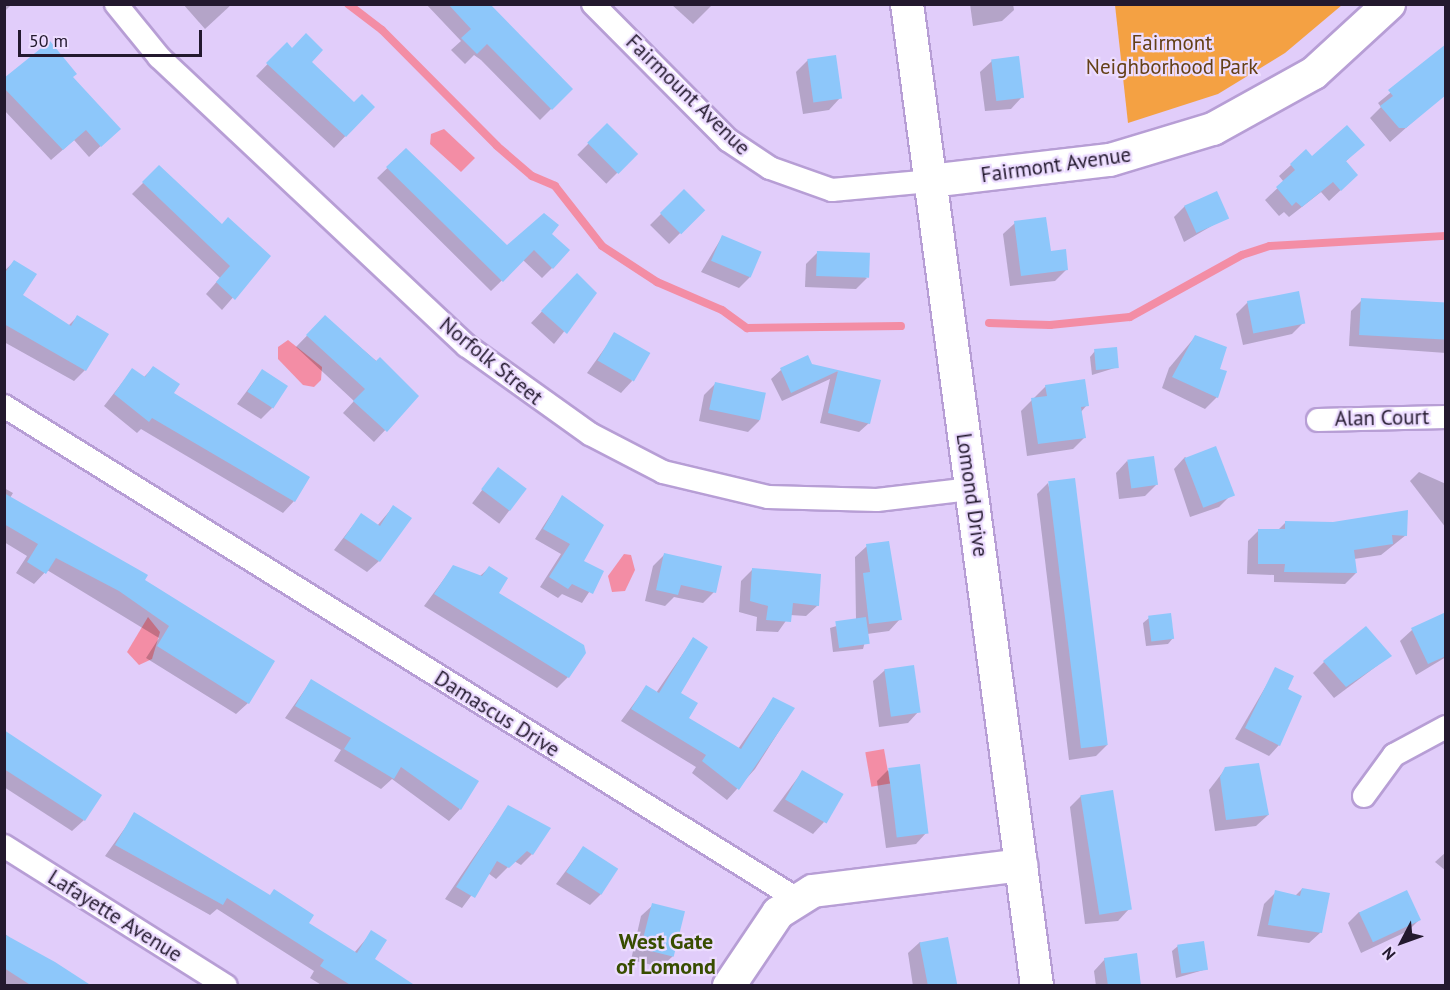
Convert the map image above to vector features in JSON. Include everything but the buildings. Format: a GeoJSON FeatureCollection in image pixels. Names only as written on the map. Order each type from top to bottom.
{"type":"FeatureCollection","features":[{"type":"Feature","properties":{"kind":"main road","name":"Lomond Drive"},"geometry":{"type":"LineString","coordinates":[[907,4],[1037,986]]}},
{"type":"Feature","properties":{"kind":"main road","name":"Fairmont Avenue"},"geometry":{"type":"LineString","coordinates":[[930,181],[1110,160],[1213,129],[1314,73],[1389,4]]}},
{"type":"Feature","properties":{"kind":"main road"},"geometry":{"type":"LineString","coordinates":[[729,986],[761,933],[797,899],[833,885],[1021,865]]}},
{"type":"Feature","properties":{"kind":"street","name":"Norfolk Street"},"geometry":{"type":"LineString","coordinates":[[116,4],[159,57],[467,346],[590,434],[663,472],[768,497],[877,500],[971,489]]}},
{"type":"Feature","properties":{"kind":"street","name":"Fairmount Avenue"},"geometry":{"type":"LineString","coordinates":[[593,4],[728,140],[770,168],[832,189],[930,181]]}},
{"type":"Feature","properties":{"kind":"street","name":"Damascus Drive"},"geometry":{"type":"LineString","coordinates":[[4,406],[797,899]]}},
{"type":"Feature","properties":{"kind":"street","name":"Alan Court"},"geometry":{"type":"LineString","coordinates":[[1318,420],[1446,417]]}},
{"type":"Feature","properties":{"kind":"street"},"geometry":{"type":"LineString","coordinates":[[1364,796],[1394,755],[1446,727]]}},
{"type":"Feature","properties":{"kind":"street","name":"Lafayette Avenue"},"geometry":{"type":"LineString","coordinates":[[4,846],[226,986]]}},
{"type":"Feature","properties":{"kind":"green space","name":"Fairmont Neighborhood Park"},"geometry":{"type":"Polygon","coordinates":[[[1115,4],[1342,5],[1285,53],[1218,94],[1128,123],[1115,4]]]}},
{"type":"Feature","properties":{"kind":"shaded area"},"geometry":{"type":"Polygon","coordinates":[[[444,129],[475,158],[461,172],[430,144],[431,134],[444,129]]]}},
{"type":"Feature","properties":{"kind":"shaded area"},"geometry":{"type":"Polygon","coordinates":[[[288,340],[322,367],[321,380],[314,387],[303,385],[278,359],[278,347],[288,340]]]}},
{"type":"Feature","properties":{"kind":"shaded area"},"geometry":{"type":"Polygon","coordinates":[[[624,554],[631,555],[635,570],[625,591],[612,592],[608,576],[624,554]]]}},
{"type":"Feature","properties":{"kind":"shaded area"},"geometry":{"type":"Polygon","coordinates":[[[148,617],[160,632],[152,659],[139,665],[127,652],[148,617]]]}},
{"type":"Feature","properties":{"kind":"shaded area"},"geometry":{"type":"Polygon","coordinates":[[[884,749],[890,783],[871,787],[865,752],[884,749]]]}},
{"type":"Feature","properties":{"kind":"waterway"},"geometry":{"type":"LineString","coordinates":[[348,4],[382,30],[497,146],[532,176],[555,186],[602,246],[657,282],[722,310],[747,328],[901,326]]}},
{"type":"Feature","properties":{"kind":"waterway"},"geometry":{"type":"LineString","coordinates":[[989,323],[1050,325],[1130,317],[1242,255],[1270,246],[1446,236]]}},
{"type":"Feature","properties":{"kind":"district","name":"West Gate of Lomond"},"geometry":{"type":"Point","coordinates":[666,954]}}]}
